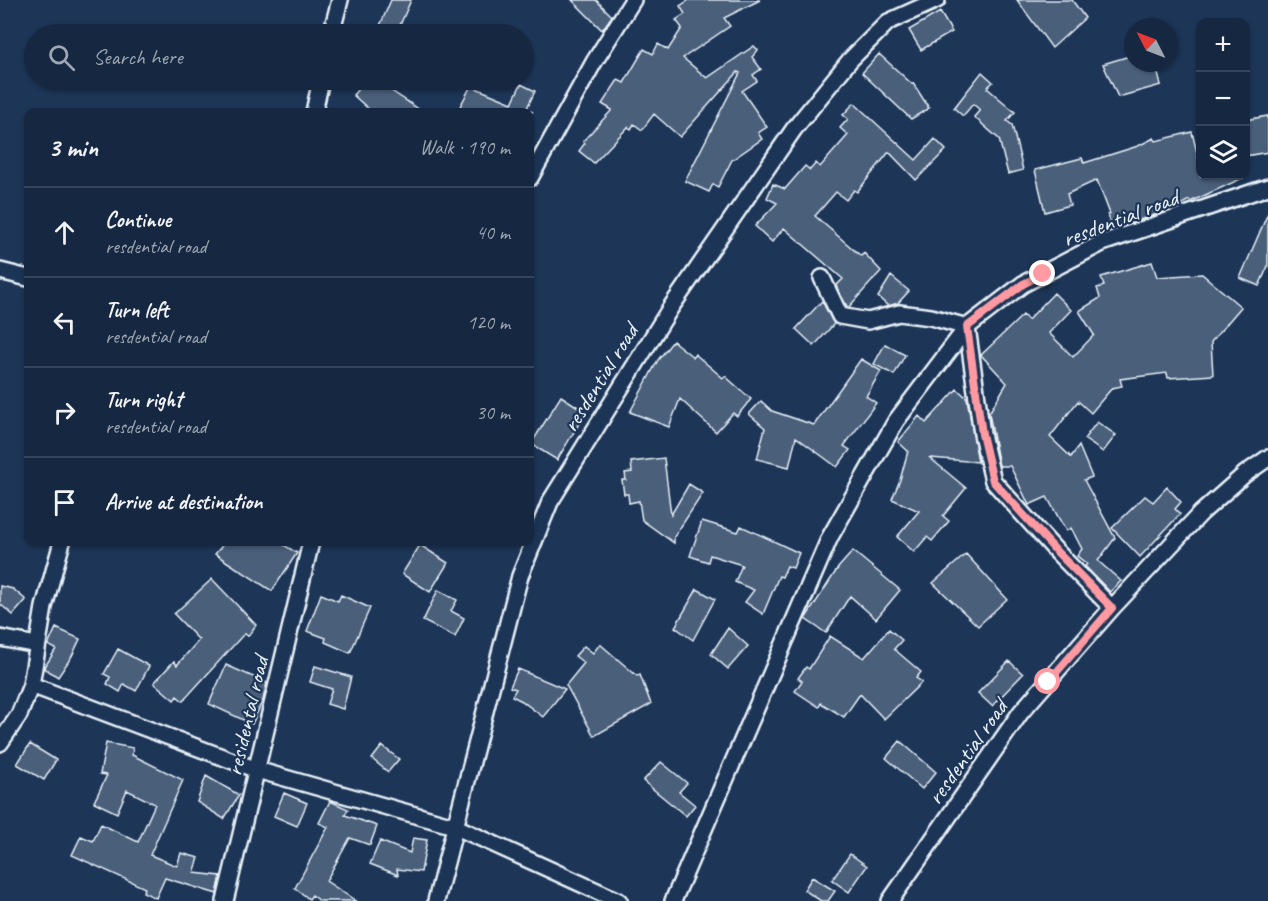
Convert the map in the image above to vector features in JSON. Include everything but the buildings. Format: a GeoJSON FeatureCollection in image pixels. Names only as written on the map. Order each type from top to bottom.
{"type":"FeatureCollection","features":[{"type":"Feature","properties":{"kind":"street"},"geometry":{"type":"LineString","coordinates":[[334,24],[340,0]]}},
{"type":"Feature","properties":{"kind":"street"},"geometry":{"type":"LineString","coordinates":[[534,171],[594,62],[633,0]]}},
{"type":"Feature","properties":{"kind":"street","name":"resdential road"},"geometry":{"type":"LineString","coordinates":[[534,541],[550,502],[671,307],[794,129],[850,60],[888,22],[938,0]]}},
{"type":"Feature","properties":{"kind":"street"},"geometry":{"type":"LineString","coordinates":[[315,108],[319,90]]}},
{"type":"Feature","properties":{"kind":"street","name":"resdential road"},"geometry":{"type":"LineString","coordinates":[[674,901],[830,537],[896,421],[967,327],[1023,284],[1102,243],[1268,187]]}},
{"type":"Feature","properties":{"kind":"street"},"geometry":{"type":"LineString","coordinates":[[0,271],[24,277]]}},
{"type":"Feature","properties":{"kind":"street"},"geometry":{"type":"LineString","coordinates":[[822,278],[840,316],[868,321],[899,313],[931,317],[967,327],[982,434],[993,481],[1057,552],[1112,608]]}},
{"type":"Feature","properties":{"kind":"street","name":"resdential road"},"geometry":{"type":"LineString","coordinates":[[890,901],[1021,712],[1112,608],[1201,513],[1245,474],[1268,458]]}},
{"type":"Feature","properties":{"kind":"street"},"geometry":{"type":"LineString","coordinates":[[0,742],[19,715],[31,685],[44,607],[61,546]]}},
{"type":"Feature","properties":{"kind":"street","name":"residental road"},"geometry":{"type":"LineString","coordinates":[[225,901],[310,546]]}},
{"type":"Feature","properties":{"kind":"street","name":"resdential road"},"geometry":{"type":"LineString","coordinates":[[436,901],[520,576],[532,546]]}},
{"type":"Feature","properties":{"kind":"street"},"geometry":{"type":"LineString","coordinates":[[0,638],[37,645]]}},
{"type":"Feature","properties":{"kind":"street"},"geometry":{"type":"LineString","coordinates":[[31,685],[257,770],[454,826],[619,901]]}},
{"type":"Feature","properties":{"kind":"route"},"geometry":{"type":"LineString","coordinates":[[1043,274],[1023,284],[967,327],[982,434],[993,481],[1057,552],[1112,608],[1048,682]]}}]}
